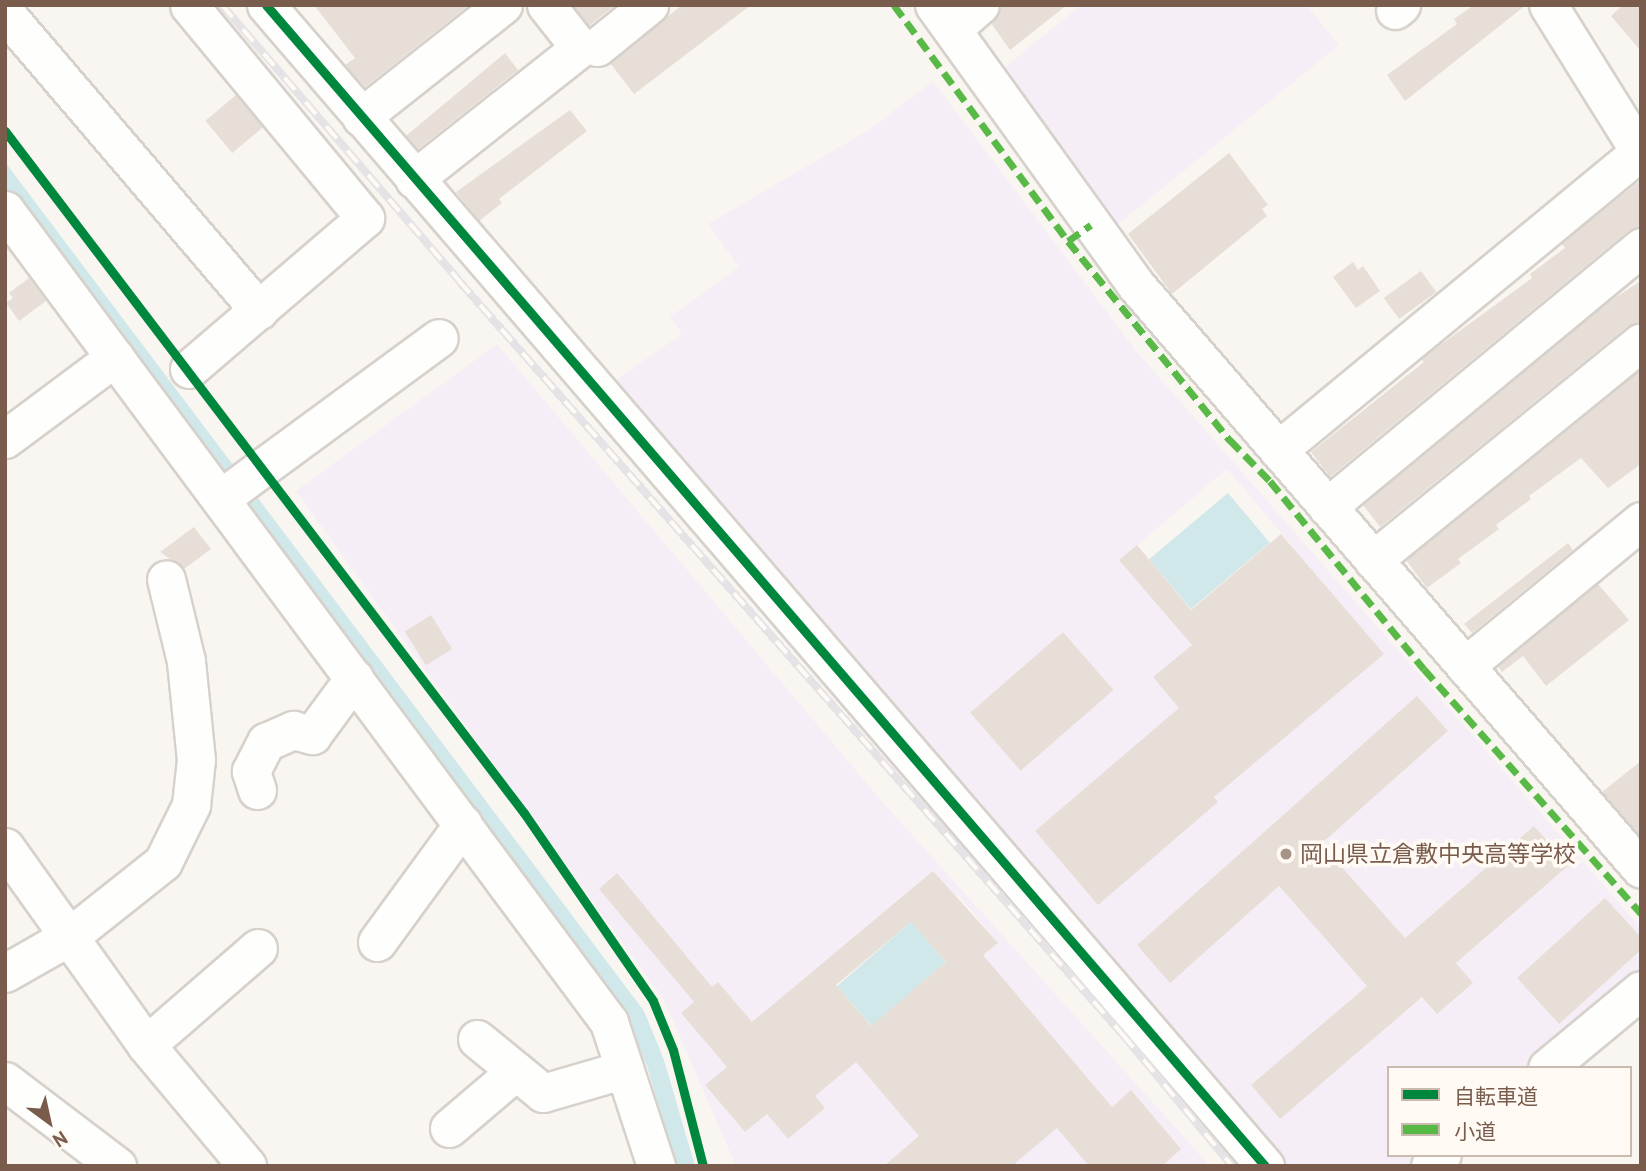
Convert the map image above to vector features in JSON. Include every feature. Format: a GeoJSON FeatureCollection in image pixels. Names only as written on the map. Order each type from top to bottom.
{"type":"FeatureCollection","features":[{"type":"Feature","properties":{"kind":"street"},"geometry":{"type":"LineString","coordinates":[[189,5],[365,218],[189,369]]}},
{"type":"Feature","properties":{"kind":"street"},"geometry":{"type":"LineString","coordinates":[[361,117],[503,5]]}},
{"type":"Feature","properties":{"kind":"street"},"geometry":{"type":"LineString","coordinates":[[414,179],[580,48],[546,5]]}},
{"type":"Feature","properties":{"kind":"street"},"geometry":{"type":"LineString","coordinates":[[597,47],[649,5]]}},
{"type":"Feature","properties":{"kind":"street"},"geometry":{"type":"LineString","coordinates":[[980,5],[943,17],[1135,284],[1641,869]]}},
{"type":"Feature","properties":{"kind":"street"},"geometry":{"type":"LineString","coordinates":[[1279,450],[1640,153],[1548,5]]}},
{"type":"Feature","properties":{"kind":"street"},"geometry":{"type":"LineString","coordinates":[[267,6],[1265,1166]]}},
{"type":"Feature","properties":{"kind":"street"},"geometry":{"type":"LineString","coordinates":[[5,13],[258,310]]}},
{"type":"Feature","properties":{"kind":"street"},"geometry":{"type":"LineString","coordinates":[[5,210],[115,357],[242,483],[354,678],[609,1022],[656,1166]]}},
{"type":"Feature","properties":{"kind":"street"},"geometry":{"type":"LineString","coordinates":[[1327,507],[1641,247]]}},
{"type":"Feature","properties":{"kind":"street"},"geometry":{"type":"LineString","coordinates":[[242,483],[439,338]]}},
{"type":"Feature","properties":{"kind":"street"},"geometry":{"type":"LineString","coordinates":[[1373,560],[1641,342]]}},
{"type":"Feature","properties":{"kind":"street"},"geometry":{"type":"LineString","coordinates":[[5,439],[115,357]]}},
{"type":"Feature","properties":{"kind":"street"},"geometry":{"type":"LineString","coordinates":[[1465,666],[1641,521]]}},
{"type":"Feature","properties":{"kind":"street"},"geometry":{"type":"LineString","coordinates":[[5,973],[70,936],[163,862],[191,805],[196,760],[186,661],[166,579]]}},
{"type":"Feature","properties":{"kind":"street"},"geometry":{"type":"LineString","coordinates":[[257,790],[251,772],[266,741],[293,730],[312,735],[354,678]]}},
{"type":"Feature","properties":{"kind":"street"},"geometry":{"type":"LineString","coordinates":[[377,942],[463,824]]}},
{"type":"Feature","properties":{"kind":"street"},"geometry":{"type":"LineString","coordinates":[[5,847],[146,1045],[247,1166]]}},
{"type":"Feature","properties":{"kind":"street"},"geometry":{"type":"LineString","coordinates":[[146,1045],[258,948]]}},
{"type":"Feature","properties":{"kind":"street"},"geometry":{"type":"LineString","coordinates":[[1549,1066],[1641,990]]}},
{"type":"Feature","properties":{"kind":"street"},"geometry":{"type":"LineString","coordinates":[[477,1040],[543,1093],[625,1069]]}},
{"type":"Feature","properties":{"kind":"street"},"geometry":{"type":"LineString","coordinates":[[449,1128],[516,1071]]}},
{"type":"Feature","properties":{"kind":"street"},"geometry":{"type":"LineString","coordinates":[[5,1081],[117,1166]]}},
{"type":"Feature","properties":{"kind":"shaded area"},"geometry":{"type":"Polygon","coordinates":[[[1081,5],[1306,5],[1339,45],[1107,233],[998,73],[1081,5]]]}},
{"type":"Feature","properties":{"kind":"shaded area"},"geometry":{"type":"Polygon","coordinates":[[[933,81],[1137,352],[1641,928],[1641,937],[1605,898],[1517,978],[1559,1024],[1641,950],[1641,972],[1528,1066],[1387,1066],[1387,1157],[1419,1157],[1408,1166],[1275,1166],[604,388],[682,334],[670,317],[739,267],[708,224],[867,131],[933,81]],[[1227,469],[1120,560],[1187,639],[1294,548],[1227,469]],[[1298,554],[1154,677],[1238,777],[1383,654],[1298,554]],[[1063,632],[970,713],[1021,771],[1113,690],[1063,632]],[[1417,697],[1137,945],[1170,982],[1279,886],[1347,963],[1392,924],[1321,844],[1448,731],[1417,697]],[[1535,826],[1416,928],[1423,937],[1252,1085],[1280,1118],[1422,997],[1438,1014],[1472,984],[1456,963],[1568,866],[1535,826]]]}},
{"type":"Feature","properties":{"kind":"shaded area"},"geometry":{"type":"Polygon","coordinates":[[[497,344],[879,798],[1210,1166],[1162,1166],[1181,1149],[1131,1090],[1070,1142],[1089,1166],[944,1166],[891,1160],[884,1166],[736,1166],[664,1000],[296,491],[497,344]],[[430,616],[405,632],[426,665],[430,616]],[[616,874],[599,889],[686,992],[703,976],[616,874]],[[958,895],[781,999],[842,1072],[998,943],[958,895]],[[682,1013],[727,1067],[705,1086],[745,1132],[767,1114],[788,1139],[825,1108],[682,1013]]]}},
{"type":"Feature","properties":{"kind":"water"},"geometry":{"type":"Polygon","coordinates":[[[5,162],[644,1011],[664,1060],[695,1166],[676,1166],[647,1066],[628,1021],[5,191],[5,162]]]}},
{"type":"Feature","properties":{"kind":"water"},"geometry":{"type":"Polygon","coordinates":[[[1228,493],[1270,543],[1191,609],[1149,559],[1228,493]]]}},
{"type":"Feature","properties":{"kind":"water"},"geometry":{"type":"Polygon","coordinates":[[[911,922],[946,962],[872,1026],[837,986],[911,922]]]}},
{"type":"Feature","properties":{"kind":"building"},"geometry":{"type":"Polygon","coordinates":[[[314,5],[469,5],[365,87],[345,65],[355,58],[314,5]]]}},
{"type":"Feature","properties":{"kind":"building"},"geometry":{"type":"Polygon","coordinates":[[[573,5],[615,5],[589,26],[573,5]]]}},
{"type":"Feature","properties":{"kind":"building"},"geometry":{"type":"Polygon","coordinates":[[[682,5],[751,5],[634,94],[610,63],[682,5]]]}},
{"type":"Feature","properties":{"kind":"building"},"geometry":{"type":"Polygon","coordinates":[[[1000,5],[1067,5],[1010,50],[991,23],[1000,5]]]}},
{"type":"Feature","properties":{"kind":"building"},"geometry":{"type":"Polygon","coordinates":[[[1474,5],[1526,5],[1405,101],[1387,75],[1457,24],[1454,19],[1474,5]]]}},
{"type":"Feature","properties":{"kind":"building"},"geometry":{"type":"Polygon","coordinates":[[[1623,5],[1641,5],[1641,51],[1611,16],[1623,5]]]}},
{"type":"Feature","properties":{"kind":"building"},"geometry":{"type":"Polygon","coordinates":[[[505,53],[518,70],[418,149],[406,136],[505,53]]]}},
{"type":"Feature","properties":{"kind":"building"},"geometry":{"type":"Polygon","coordinates":[[[236,95],[263,127],[232,153],[205,121],[236,95]]]}},
{"type":"Feature","properties":{"kind":"building"},"geometry":{"type":"Polygon","coordinates":[[[570,110],[587,131],[499,199],[502,203],[479,221],[456,192],[570,110]]]}},
{"type":"Feature","properties":{"kind":"building"},"geometry":{"type":"Polygon","coordinates":[[[1229,153],[1268,205],[1262,209],[1267,216],[1172,294],[1128,234],[1229,153]]]}},
{"type":"Feature","properties":{"kind":"building"},"geometry":{"type":"Polygon","coordinates":[[[1641,180],[1641,227],[1628,231],[1330,477],[1311,452],[1424,362],[1421,359],[1532,278],[1530,274],[1565,248],[1561,243],[1641,180]]]}},
{"type":"Feature","properties":{"kind":"building"},"geometry":{"type":"Polygon","coordinates":[[[1353,262],[1358,270],[1363,266],[1380,291],[1356,308],[1333,277],[1353,262]]]}},
{"type":"Feature","properties":{"kind":"building"},"geometry":{"type":"Polygon","coordinates":[[[1421,271],[1436,292],[1399,319],[1384,298],[1421,271]]]}},
{"type":"Feature","properties":{"kind":"building"},"geometry":{"type":"Polygon","coordinates":[[[29,278],[46,301],[19,321],[6,303],[13,298],[9,293],[29,278]]]}},
{"type":"Feature","properties":{"kind":"building"},"geometry":{"type":"Polygon","coordinates":[[[1641,281],[1641,321],[1628,326],[1380,527],[1363,505],[1605,304],[1641,281]]]}},
{"type":"Feature","properties":{"kind":"building"},"geometry":{"type":"Polygon","coordinates":[[[1641,369],[1641,464],[1608,488],[1581,458],[1529,496],[1531,499],[1496,525],[1499,529],[1458,559],[1461,563],[1427,588],[1406,560],[1641,369]]]}},
{"type":"Feature","properties":{"kind":"building"},"geometry":{"type":"Polygon","coordinates":[[[194,527],[211,549],[184,569],[160,552],[194,527]]]}},
{"type":"Feature","properties":{"kind":"building"},"geometry":{"type":"Polygon","coordinates":[[[1281,534],[1384,654],[1214,797],[1218,802],[1098,905],[1035,831],[1179,708],[1153,677],[1192,645],[1119,560],[1137,545],[1191,610],[1281,534]]]}},
{"type":"Feature","properties":{"kind":"building"},"geometry":{"type":"Polygon","coordinates":[[[1568,543],[1573,550],[1472,633],[1464,624],[1568,543]]]}},
{"type":"Feature","properties":{"kind":"building"},"geometry":{"type":"Polygon","coordinates":[[[1598,584],[1629,620],[1546,686],[1523,656],[1502,672],[1498,666],[1598,584]]]}},
{"type":"Feature","properties":{"kind":"building"},"geometry":{"type":"Polygon","coordinates":[[[431,615],[452,649],[426,665],[405,631],[431,615]]]}},
{"type":"Feature","properties":{"kind":"building"},"geometry":{"type":"Polygon","coordinates":[[[1063,632],[1114,690],[1021,771],[970,713],[1063,632]]]}},
{"type":"Feature","properties":{"kind":"building"},"geometry":{"type":"Polygon","coordinates":[[[1417,696],[1448,731],[1321,844],[1405,938],[1534,826],[1569,865],[1456,963],[1473,983],[1437,1014],[1422,997],[1280,1119],[1251,1085],[1367,986],[1279,886],[1170,983],[1137,945],[1417,696]]]}},
{"type":"Feature","properties":{"kind":"building"},"geometry":{"type":"Polygon","coordinates":[[[1641,761],[1641,837],[1602,792],[1641,761]]]}},
{"type":"Feature","properties":{"kind":"building"},"geometry":{"type":"Polygon","coordinates":[[[933,871],[998,943],[983,955],[1112,1107],[1131,1090],[1181,1149],[1162,1166],[1089,1166],[1057,1128],[1012,1166],[884,1166],[919,1136],[856,1062],[815,1096],[825,1108],[788,1139],[767,1114],[745,1132],[705,1085],[727,1067],[681,1013],[694,1002],[599,889],[617,873],[712,987],[718,982],[752,1022],[933,871]],[[911,922],[836,985],[871,1026],[946,962],[911,922]]]}},
{"type":"Feature","properties":{"kind":"building"},"geometry":{"type":"Polygon","coordinates":[[[1605,898],[1641,937],[1641,950],[1559,1024],[1517,978],[1605,898]]]}},
{"type":"Feature","properties":{"kind":"railway"},"geometry":{"type":"LineString","coordinates":[[222,5],[459,281],[1123,1035],[1232,1166]]}},
{"type":"Feature","properties":{"kind":"marked path"},"geometry":{"type":"LineString","coordinates":[[894,5],[1068,241],[1230,440],[1270,481],[1424,669],[1641,913]]}},
{"type":"Feature","properties":{"kind":"marked path"},"geometry":{"type":"LineString","coordinates":[[1068,241],[1091,225]]}},
{"type":"Feature","properties":{"kind":"cycle path"},"geometry":{"type":"LineString","coordinates":[[266,5],[1265,1166]]}},
{"type":"Feature","properties":{"kind":"cycle path"},"geometry":{"type":"LineString","coordinates":[[5,131],[524,813],[653,1001],[673,1050],[703,1166]]}},
{"type":"Feature","properties":{"kind":"place","name":"岡山県立倉敷中央高等学校"},"geometry":{"type":"Point","coordinates":[1286,854]}}]}
